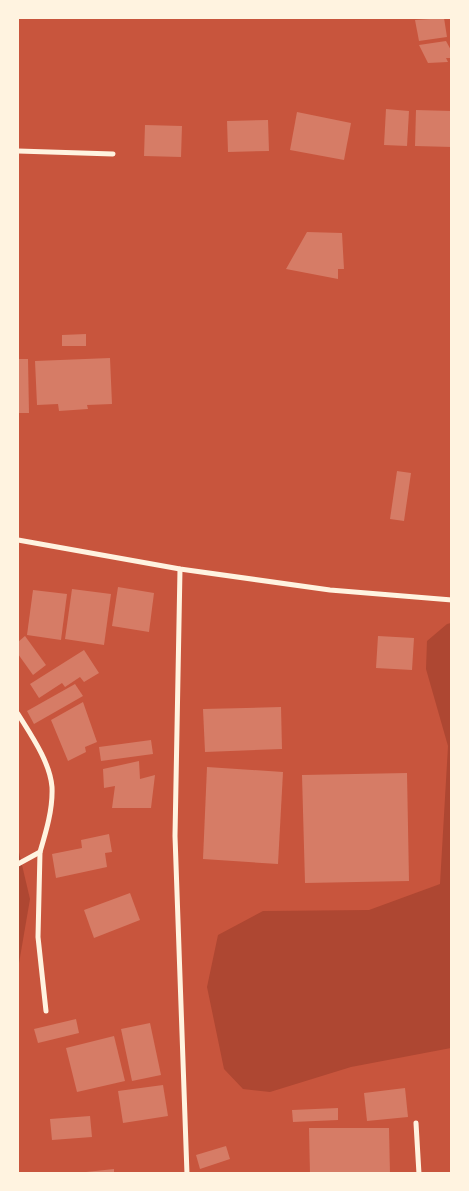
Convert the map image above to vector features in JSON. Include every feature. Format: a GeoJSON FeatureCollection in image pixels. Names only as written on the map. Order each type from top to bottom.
{"type":"FeatureCollection","features":[{"type":"Feature","properties":{"kind":"street"},"geometry":{"type":"LineString","coordinates":[[18,150],[113,154]]}},
{"type":"Feature","properties":{"kind":"street"},"geometry":{"type":"LineString","coordinates":[[18,540],[180,569],[330,590],[451,599]]}},
{"type":"Feature","properties":{"kind":"street"},"geometry":{"type":"LineString","coordinates":[[180,569],[174,836],[187,1174]]}},
{"type":"Feature","properties":{"kind":"street"},"geometry":{"type":"LineString","coordinates":[[18,714],[44,758],[52,787],[49,821],[40,852],[38,937],[46,1011]]}},
{"type":"Feature","properties":{"kind":"street"},"geometry":{"type":"LineString","coordinates":[[18,864],[40,852]]}},
{"type":"Feature","properties":{"kind":"street"},"geometry":{"type":"LineString","coordinates":[[416,1123],[419,1174]]}},
{"type":"Feature","properties":{"kind":"shaded area"},"geometry":{"type":"Polygon","coordinates":[[[451,623],[451,1048],[351,1067],[270,1092],[243,1089],[224,1069],[207,987],[218,935],[263,911],[369,910],[440,884],[448,746],[426,669],[427,641],[447,624],[451,623]]]}},
{"type":"Feature","properties":{"kind":"shaded area"},"geometry":{"type":"Polygon","coordinates":[[[18,848],[30,899],[18,969],[18,848]]]}},
{"type":"Feature","properties":{"kind":"building"},"geometry":{"type":"Polygon","coordinates":[[[444,18],[447,37],[419,41],[415,20],[444,18]]]}},
{"type":"Feature","properties":{"kind":"building"},"geometry":{"type":"Polygon","coordinates":[[[446,41],[452,52],[452,58],[446,58],[448,62],[428,63],[419,45],[446,41]]]}},
{"type":"Feature","properties":{"kind":"building"},"geometry":{"type":"Polygon","coordinates":[[[386,109],[409,111],[407,146],[384,145],[386,109]]]}},
{"type":"Feature","properties":{"kind":"building"},"geometry":{"type":"Polygon","coordinates":[[[416,110],[452,111],[452,147],[415,146],[416,110]]]}},
{"type":"Feature","properties":{"kind":"building"},"geometry":{"type":"Polygon","coordinates":[[[297,112],[351,123],[344,160],[290,150],[297,112]]]}},
{"type":"Feature","properties":{"kind":"building"},"geometry":{"type":"Polygon","coordinates":[[[268,120],[269,151],[228,152],[227,121],[268,120]]]}},
{"type":"Feature","properties":{"kind":"building"},"geometry":{"type":"Polygon","coordinates":[[[145,125],[182,126],[181,157],[144,156],[145,125]]]}},
{"type":"Feature","properties":{"kind":"building"},"geometry":{"type":"Polygon","coordinates":[[[307,232],[342,233],[344,269],[338,269],[338,279],[286,269],[307,232]]]}},
{"type":"Feature","properties":{"kind":"building"},"geometry":{"type":"Polygon","coordinates":[[[86,334],[86,346],[62,346],[62,335],[86,334]]]}},
{"type":"Feature","properties":{"kind":"building"},"geometry":{"type":"Polygon","coordinates":[[[110,358],[112,404],[87,405],[88,409],[59,411],[58,404],[37,405],[35,361],[110,358]]]}},
{"type":"Feature","properties":{"kind":"building"},"geometry":{"type":"Polygon","coordinates":[[[18,359],[28,359],[29,413],[18,413],[18,359]]]}},
{"type":"Feature","properties":{"kind":"building"},"geometry":{"type":"Polygon","coordinates":[[[397,471],[411,473],[404,521],[390,519],[397,471]]]}},
{"type":"Feature","properties":{"kind":"building"},"geometry":{"type":"Polygon","coordinates":[[[118,587],[154,593],[149,632],[112,626],[118,587]]]}},
{"type":"Feature","properties":{"kind":"building"},"geometry":{"type":"Polygon","coordinates":[[[72,589],[111,594],[104,645],[65,639],[72,589]]]}},
{"type":"Feature","properties":{"kind":"building"},"geometry":{"type":"Polygon","coordinates":[[[33,590],[67,594],[61,640],[27,635],[33,590]]]}},
{"type":"Feature","properties":{"kind":"building"},"geometry":{"type":"Polygon","coordinates":[[[25,636],[46,665],[33,675],[18,654],[18,642],[25,636]]]}},
{"type":"Feature","properties":{"kind":"building"},"geometry":{"type":"Polygon","coordinates":[[[378,636],[414,638],[412,670],[376,668],[378,636]]]}},
{"type":"Feature","properties":{"kind":"building"},"geometry":{"type":"Polygon","coordinates":[[[84,650],[99,673],[84,682],[80,677],[65,687],[62,683],[39,698],[30,684],[84,650]]]}},
{"type":"Feature","properties":{"kind":"building"},"geometry":{"type":"Polygon","coordinates":[[[75,684],[83,696],[34,724],[27,711],[75,684]]]}},
{"type":"Feature","properties":{"kind":"building"},"geometry":{"type":"Polygon","coordinates":[[[83,702],[97,742],[85,747],[86,752],[68,761],[51,720],[83,702]]]}},
{"type":"Feature","properties":{"kind":"building"},"geometry":{"type":"Polygon","coordinates":[[[281,707],[282,749],[205,752],[203,709],[281,707]]]}},
{"type":"Feature","properties":{"kind":"building"},"geometry":{"type":"Polygon","coordinates":[[[151,740],[153,754],[101,761],[99,747],[151,740]]]}},
{"type":"Feature","properties":{"kind":"building"},"geometry":{"type":"Polygon","coordinates":[[[139,761],[140,779],[155,775],[151,808],[112,808],[115,786],[104,788],[103,769],[139,761]]]}},
{"type":"Feature","properties":{"kind":"building"},"geometry":{"type":"Polygon","coordinates":[[[207,767],[283,772],[278,864],[203,859],[207,767]]]}},
{"type":"Feature","properties":{"kind":"building"},"geometry":{"type":"Polygon","coordinates":[[[407,773],[409,881],[305,883],[302,775],[407,773]]]}},
{"type":"Feature","properties":{"kind":"building"},"geometry":{"type":"Polygon","coordinates":[[[109,834],[112,852],[105,853],[107,867],[56,878],[52,854],[82,848],[81,840],[109,834]]]}},
{"type":"Feature","properties":{"kind":"building"},"geometry":{"type":"Polygon","coordinates":[[[130,893],[140,920],[94,938],[84,910],[130,893]]]}},
{"type":"Feature","properties":{"kind":"building"},"geometry":{"type":"Polygon","coordinates":[[[76,1019],[79,1033],[38,1043],[34,1029],[76,1019]]]}},
{"type":"Feature","properties":{"kind":"building"},"geometry":{"type":"Polygon","coordinates":[[[150,1023],[161,1075],[132,1081],[121,1029],[150,1023]]]}},
{"type":"Feature","properties":{"kind":"building"},"geometry":{"type":"Polygon","coordinates":[[[114,1036],[125,1081],[77,1092],[66,1048],[114,1036]]]}},
{"type":"Feature","properties":{"kind":"building"},"geometry":{"type":"Polygon","coordinates":[[[163,1085],[168,1116],[123,1123],[118,1091],[163,1085]]]}},
{"type":"Feature","properties":{"kind":"building"},"geometry":{"type":"Polygon","coordinates":[[[405,1088],[408,1117],[367,1121],[364,1093],[405,1088]]]}},
{"type":"Feature","properties":{"kind":"building"},"geometry":{"type":"Polygon","coordinates":[[[338,1108],[338,1120],[293,1122],[292,1110],[338,1108]]]}},
{"type":"Feature","properties":{"kind":"building"},"geometry":{"type":"Polygon","coordinates":[[[90,1116],[92,1137],[52,1140],[50,1119],[90,1116]]]}},
{"type":"Feature","properties":{"kind":"building"},"geometry":{"type":"Polygon","coordinates":[[[309,1128],[389,1128],[390,1174],[310,1174],[309,1128]]]}},
{"type":"Feature","properties":{"kind":"building"},"geometry":{"type":"Polygon","coordinates":[[[226,1146],[230,1159],[200,1169],[196,1155],[226,1146]]]}},
{"type":"Feature","properties":{"kind":"building"},"geometry":{"type":"Polygon","coordinates":[[[114,1169],[114,1174],[86,1174],[86,1172],[114,1169]]]}}]}
